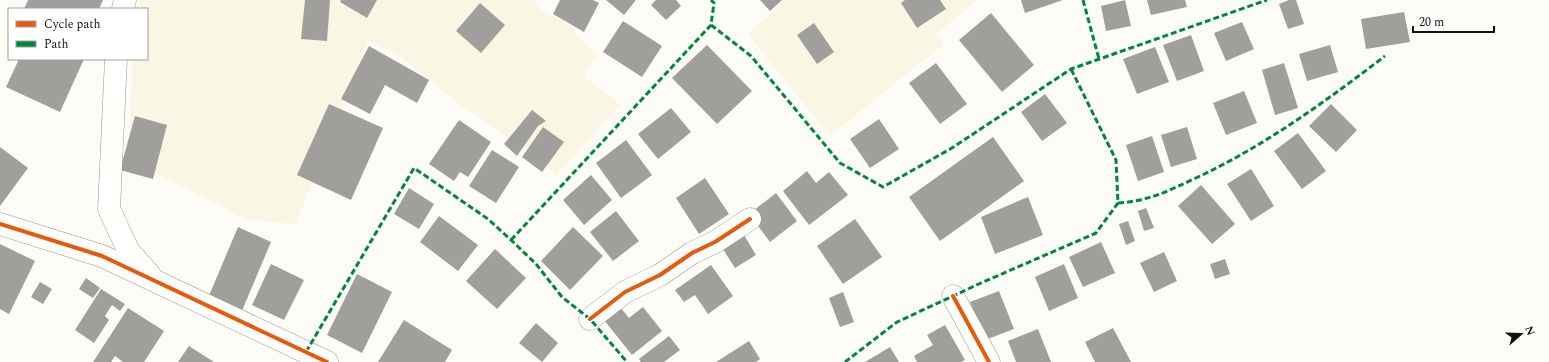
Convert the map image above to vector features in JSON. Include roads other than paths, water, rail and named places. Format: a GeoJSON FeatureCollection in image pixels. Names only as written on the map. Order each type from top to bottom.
{"type":"FeatureCollection","features":[{"type":"Feature","properties":{"kind":"street"},"geometry":{"type":"LineString","coordinates":[[116,60],[110,209],[128,250],[157,283]]}},
{"type":"Feature","properties":{"kind":"street"},"geometry":{"type":"LineString","coordinates":[[590,319],[625,292],[660,275],[692,253],[715,242],[750,218]]}},
{"type":"Feature","properties":{"kind":"street"},"geometry":{"type":"LineString","coordinates":[[0,224],[102,256],[327,362]]}},
{"type":"Feature","properties":{"kind":"street"},"geometry":{"type":"LineString","coordinates":[[953,296],[988,362]]}}]}
